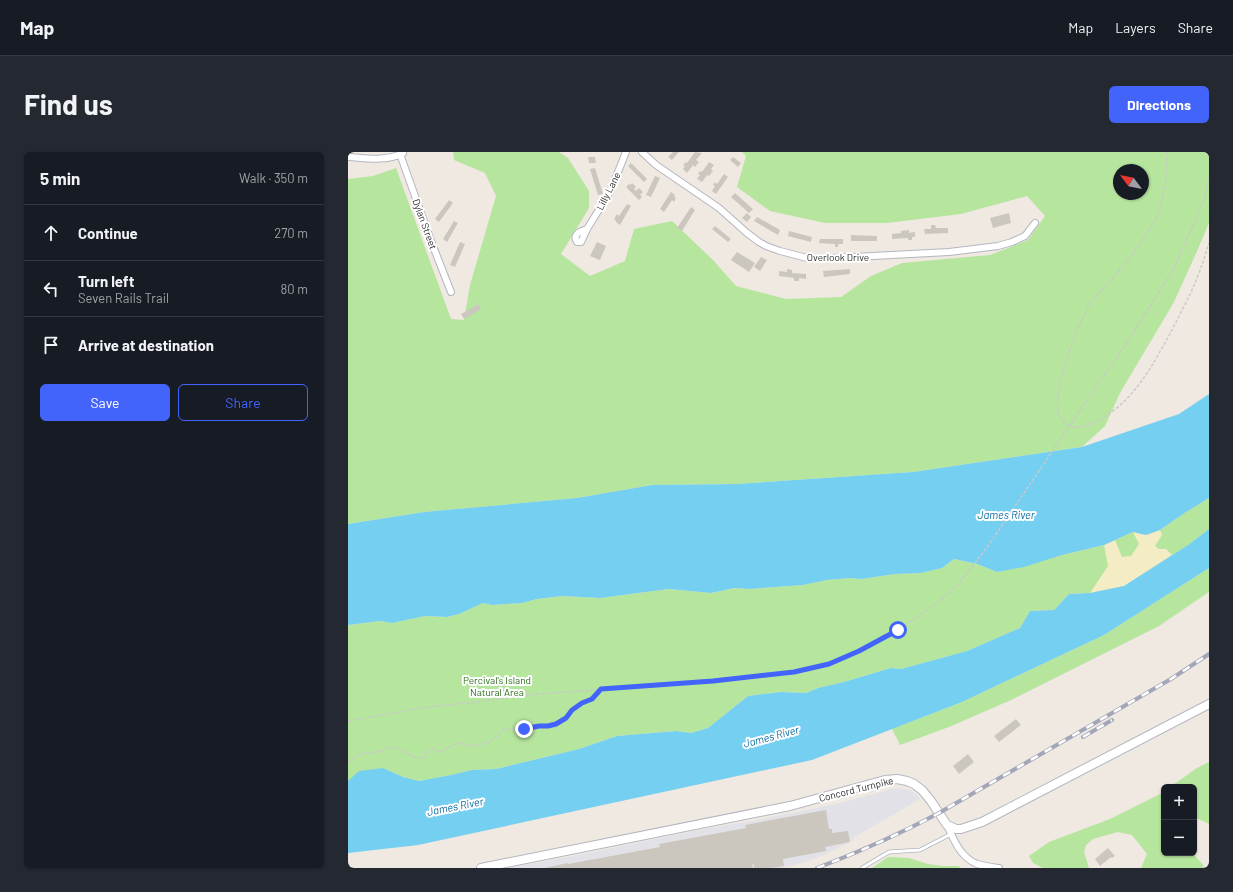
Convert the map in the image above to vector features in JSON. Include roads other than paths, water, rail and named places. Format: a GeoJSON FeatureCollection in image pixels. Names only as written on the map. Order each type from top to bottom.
{"type":"FeatureCollection","features":[{"type":"Feature","properties":{"kind":"street","name":"Lilly Lane"},"geometry":{"type":"LineString","coordinates":[[587,229],[610,192],[626,152]]}},
{"type":"Feature","properties":{"kind":"street","name":"Overlook Drive"},"geometry":{"type":"LineString","coordinates":[[642,152],[656,165],[719,208],[759,242],[780,251],[800,256],[834,258],[874,256],[949,252],[998,246],[1025,236],[1035,223]]}},
{"type":"Feature","properties":{"kind":"street"},"geometry":{"type":"LineString","coordinates":[[348,157],[372,159],[386,158],[402,153]]}},
{"type":"Feature","properties":{"kind":"street","name":"Dylan Street"},"geometry":{"type":"LineString","coordinates":[[402,153],[431,241],[451,292]]}},
{"type":"Feature","properties":{"kind":"street"},"geometry":{"type":"LineString","coordinates":[[947,825],[956,829],[961,829],[982,822],[1209,704]]}},
{"type":"Feature","properties":{"kind":"street","name":"Concord Turnpike"},"geometry":{"type":"LineString","coordinates":[[481,868],[790,806],[878,782],[897,779],[914,784],[922,790],[947,825]]}},
{"type":"Feature","properties":{"kind":"street"},"geometry":{"type":"LineString","coordinates":[[947,825],[957,847],[966,857],[977,864],[999,868]]}},
{"type":"Feature","properties":{"kind":"lane"},"geometry":{"type":"LineString","coordinates":[[862,868],[889,852],[920,850],[951,834]]}},
{"type":"Feature","properties":{"kind":"water","name":"James River"},"geometry":{"type":"Polygon","coordinates":[[[1209,394],[1209,498],[1160,530],[1146,535],[1133,532],[1104,545],[1062,555],[1024,567],[997,572],[977,564],[954,559],[942,568],[921,573],[895,574],[862,579],[849,578],[827,580],[803,585],[749,589],[735,588],[711,593],[669,589],[600,598],[562,596],[537,599],[522,603],[492,605],[483,603],[459,614],[447,617],[425,616],[392,623],[380,621],[348,625],[348,524],[424,512],[577,498],[652,485],[738,484],[913,472],[1082,447],[1179,414],[1209,394]]]}},
{"type":"Feature","properties":{"kind":"water","name":"James River"},"geometry":{"type":"Polygon","coordinates":[[[1209,529],[1209,568],[1104,635],[962,702],[812,760],[418,845],[348,853],[348,781],[359,771],[383,768],[403,777],[419,781],[472,770],[496,769],[579,749],[617,736],[676,731],[691,733],[708,728],[748,696],[781,692],[806,693],[818,688],[891,668],[901,669],[967,651],[1020,628],[1030,611],[1054,610],[1069,594],[1090,593],[1124,586],[1188,545],[1209,529]]]}},
{"type":"Feature","properties":{"kind":"railway"},"geometry":{"type":"LineString","coordinates":[[817,868],[848,856],[939,813],[1171,679],[1209,654]]}},
{"type":"Feature","properties":{"kind":"railway"},"geometry":{"type":"LineString","coordinates":[[1083,737],[1112,720]]}},
{"type":"Feature","properties":{"kind":"park label","name":"Percival's Island Natural Area"},"geometry":{"type":"Point","coordinates":[497,686]}}]}
